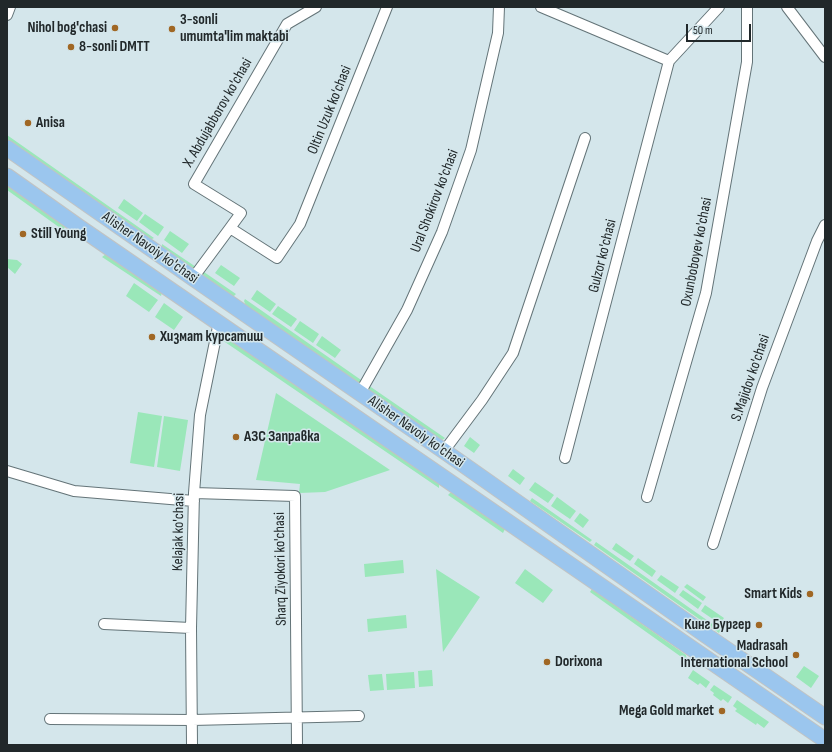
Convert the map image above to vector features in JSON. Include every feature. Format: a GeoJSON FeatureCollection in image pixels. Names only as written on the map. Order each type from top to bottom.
{"type":"FeatureCollection","features":[{"type":"Feature","properties":{"kind":"main road","name":"Alisher Navoiy ko'chasi"},"geometry":{"type":"LineString","coordinates":[[7,148],[825,717]]}},
{"type":"Feature","properties":{"kind":"main road","name":"Alisher Navoiy ko'chasi"},"geometry":{"type":"LineString","coordinates":[[7,176],[825,740]]}},
{"type":"Feature","properties":{"kind":"main road"},"geometry":{"type":"LineString","coordinates":[[482,504],[494,486]]}},
{"type":"Feature","properties":{"kind":"street"},"geometry":{"type":"LineString","coordinates":[[7,15],[10,7]]}},
{"type":"Feature","properties":{"kind":"street","name":"X. Abdujabborov ko'chasi"},"geometry":{"type":"LineString","coordinates":[[230,228],[241,214],[194,184],[287,24],[316,7]]}},
{"type":"Feature","properties":{"kind":"street","name":"Oltin Uzuk ko'chasi"},"geometry":{"type":"LineString","coordinates":[[230,228],[277,258],[300,224],[387,7]]}},
{"type":"Feature","properties":{"kind":"street","name":"Ural Shokirov ko'chasi"},"geometry":{"type":"LineString","coordinates":[[360,393],[407,310],[442,232],[471,150],[498,33],[499,7]]}},
{"type":"Feature","properties":{"kind":"street"},"geometry":{"type":"LineString","coordinates":[[542,7],[669,61]]}},
{"type":"Feature","properties":{"kind":"street","name":"Gulzor ko'chasi"},"geometry":{"type":"LineString","coordinates":[[566,458],[669,61],[718,7]]}},
{"type":"Feature","properties":{"kind":"street","name":"Oxunboboyev ko'chasi"},"geometry":{"type":"LineString","coordinates":[[647,497],[706,293],[747,62],[746,7]]}},
{"type":"Feature","properties":{"kind":"street"},"geometry":{"type":"LineString","coordinates":[[787,7],[825,57]]}},
{"type":"Feature","properties":{"kind":"street"},"geometry":{"type":"LineString","coordinates":[[444,451],[482,400],[513,353],[586,138]]}},
{"type":"Feature","properties":{"kind":"street","name":"S.Majidov ko'chasi"},"geometry":{"type":"LineString","coordinates":[[713,544],[762,388],[817,241],[825,224]]}},
{"type":"Feature","properties":{"kind":"street"},"geometry":{"type":"LineString","coordinates":[[193,278],[230,228]]}},
{"type":"Feature","properties":{"kind":"street","name":"Kelajak ko'chasi"},"geometry":{"type":"LineString","coordinates":[[192,745],[191,628],[194,497],[200,415],[219,322]]}},
{"type":"Feature","properties":{"kind":"street"},"geometry":{"type":"LineString","coordinates":[[7,471],[74,491],[194,497]]}},
{"type":"Feature","properties":{"kind":"street","name":"Sharq Ziyokori ko'chasi"},"geometry":{"type":"LineString","coordinates":[[194,497],[295,496],[297,745]]}},
{"type":"Feature","properties":{"kind":"street"},"geometry":{"type":"LineString","coordinates":[[104,624],[191,628]]}},
{"type":"Feature","properties":{"kind":"street"},"geometry":{"type":"LineString","coordinates":[[50,719],[192,720],[359,716]]}},
{"type":"Feature","properties":{"kind":"green space"},"geometry":{"type":"Polygon","coordinates":[[[7,135],[154,238],[150,240],[7,141],[7,135]]]}},
{"type":"Feature","properties":{"kind":"green space"},"geometry":{"type":"Polygon","coordinates":[[[7,184],[64,224],[65,227],[63,230],[7,190],[7,184]]]}},
{"type":"Feature","properties":{"kind":"green space"},"geometry":{"type":"Polygon","coordinates":[[[124,199],[143,213],[137,221],[118,208],[124,199]]]}},
{"type":"Feature","properties":{"kind":"green space"},"geometry":{"type":"Polygon","coordinates":[[[145,214],[164,227],[158,236],[139,222],[145,214]]]}},
{"type":"Feature","properties":{"kind":"green space"},"geometry":{"type":"Polygon","coordinates":[[[170,231],[189,244],[182,253],[164,240],[170,231]]]}},
{"type":"Feature","properties":{"kind":"green space"},"geometry":{"type":"Polygon","coordinates":[[[162,244],[199,269],[195,271],[162,248],[162,244]]]}},
{"type":"Feature","properties":{"kind":"green space"},"geometry":{"type":"Polygon","coordinates":[[[106,254],[162,292],[161,296],[102,257],[106,254]]]}},
{"type":"Feature","properties":{"kind":"green space"},"geometry":{"type":"Polygon","coordinates":[[[7,259],[17,260],[22,264],[15,274],[7,267],[7,259]]]}},
{"type":"Feature","properties":{"kind":"green space"},"geometry":{"type":"Polygon","coordinates":[[[221,265],[240,278],[234,286],[215,273],[221,265]]]}},
{"type":"Feature","properties":{"kind":"green space"},"geometry":{"type":"Polygon","coordinates":[[[204,272],[236,294],[232,296],[202,276],[204,272]]]}},
{"type":"Feature","properties":{"kind":"green space"},"geometry":{"type":"Polygon","coordinates":[[[134,283],[158,300],[149,312],[126,296],[134,283]]]}},
{"type":"Feature","properties":{"kind":"green space"},"geometry":{"type":"Polygon","coordinates":[[[257,290],[276,304],[270,312],[251,299],[257,290]]]}},
{"type":"Feature","properties":{"kind":"green space"},"geometry":{"type":"Polygon","coordinates":[[[245,299],[364,382],[361,386],[246,306],[244,301],[245,299]]]}},
{"type":"Feature","properties":{"kind":"green space"},"geometry":{"type":"Polygon","coordinates":[[[164,303],[183,317],[174,330],[155,317],[164,303]]]}},
{"type":"Feature","properties":{"kind":"green space"},"geometry":{"type":"Polygon","coordinates":[[[278,306],[297,319],[291,327],[272,314],[278,306]]]}},
{"type":"Feature","properties":{"kind":"green space"},"geometry":{"type":"Polygon","coordinates":[[[300,321],[319,334],[313,343],[294,330],[300,321]]]}},
{"type":"Feature","properties":{"kind":"green space"},"geometry":{"type":"Polygon","coordinates":[[[322,336],[341,350],[335,358],[316,345],[322,336]]]}},
{"type":"Feature","properties":{"kind":"green space"},"geometry":{"type":"Polygon","coordinates":[[[226,337],[439,483],[439,488],[222,340],[226,337]]]}},
{"type":"Feature","properties":{"kind":"green space"},"geometry":{"type":"Polygon","coordinates":[[[368,385],[445,438],[441,441],[365,389],[368,385]]]}},
{"type":"Feature","properties":{"kind":"green space"},"geometry":{"type":"Polygon","coordinates":[[[276,393],[390,470],[325,492],[299,493],[300,484],[256,480],[276,393]]]}},
{"type":"Feature","properties":{"kind":"green space"},"geometry":{"type":"Polygon","coordinates":[[[138,412],[162,416],[154,467],[130,463],[138,412]]]}},
{"type":"Feature","properties":{"kind":"green space"},"geometry":{"type":"Polygon","coordinates":[[[164,416],[188,420],[180,471],[157,467],[164,416]]]}},
{"type":"Feature","properties":{"kind":"green space"},"geometry":{"type":"Polygon","coordinates":[[[470,437],[480,445],[474,453],[464,446],[470,437]]]}},
{"type":"Feature","properties":{"kind":"green space"},"geometry":{"type":"Polygon","coordinates":[[[513,469],[525,478],[520,485],[508,476],[513,469]]]}},
{"type":"Feature","properties":{"kind":"green space"},"geometry":{"type":"Polygon","coordinates":[[[535,482],[554,495],[548,503],[529,490],[535,482]]]}},
{"type":"Feature","properties":{"kind":"green space"},"geometry":{"type":"Polygon","coordinates":[[[450,493],[505,529],[503,533],[448,495],[450,493]]]}},
{"type":"Feature","properties":{"kind":"green space"},"geometry":{"type":"Polygon","coordinates":[[[557,497],[576,511],[570,519],[551,506],[557,497]]]}},
{"type":"Feature","properties":{"kind":"green space"},"geometry":{"type":"Polygon","coordinates":[[[532,498],[592,540],[590,542],[530,501],[532,498]]]}},
{"type":"Feature","properties":{"kind":"green space"},"geometry":{"type":"Polygon","coordinates":[[[580,513],[589,520],[583,528],[574,521],[580,513]]]}},
{"type":"Feature","properties":{"kind":"green space"},"geometry":{"type":"Polygon","coordinates":[[[596,542],[721,630],[719,633],[594,545],[596,542]]]}},
{"type":"Feature","properties":{"kind":"green space"},"geometry":{"type":"Polygon","coordinates":[[[616,543],[634,556],[630,561],[612,549],[616,543]]]}},
{"type":"Feature","properties":{"kind":"green space"},"geometry":{"type":"Polygon","coordinates":[[[638,558],[656,571],[652,577],[634,564],[638,558]]]}},
{"type":"Feature","properties":{"kind":"green space"},"geometry":{"type":"Polygon","coordinates":[[[403,560],[404,573],[365,577],[364,564],[403,560]]]}},
{"type":"Feature","properties":{"kind":"green space"},"geometry":{"type":"Polygon","coordinates":[[[436,569],[480,597],[443,652],[436,569]]]}},
{"type":"Feature","properties":{"kind":"green space"},"geometry":{"type":"Polygon","coordinates":[[[525,569],[553,590],[543,603],[515,583],[525,569]]]}},
{"type":"Feature","properties":{"kind":"green space"},"geometry":{"type":"Polygon","coordinates":[[[661,575],[679,587],[675,593],[657,580],[661,575]]]}},
{"type":"Feature","properties":{"kind":"green space"},"geometry":{"type":"Polygon","coordinates":[[[687,584],[706,597],[703,601],[684,587],[687,584]]]}},
{"type":"Feature","properties":{"kind":"green space"},"geometry":{"type":"Polygon","coordinates":[[[592,589],[686,655],[687,661],[590,592],[592,589]]]}},
{"type":"Feature","properties":{"kind":"green space"},"geometry":{"type":"Polygon","coordinates":[[[683,590],[702,603],[698,609],[679,595],[683,590]]]}},
{"type":"Feature","properties":{"kind":"green space"},"geometry":{"type":"Polygon","coordinates":[[[705,605],[724,618],[720,624],[701,611],[705,605]]]}},
{"type":"Feature","properties":{"kind":"green space"},"geometry":{"type":"Polygon","coordinates":[[[406,615],[407,628],[368,632],[367,619],[406,615]]]}},
{"type":"Feature","properties":{"kind":"green space"},"geometry":{"type":"Polygon","coordinates":[[[804,666],[819,676],[811,688],[796,677],[804,666]]]}},
{"type":"Feature","properties":{"kind":"green space"},"geometry":{"type":"Polygon","coordinates":[[[432,670],[433,686],[419,687],[418,671],[432,670]]]}},
{"type":"Feature","properties":{"kind":"green space"},"geometry":{"type":"Polygon","coordinates":[[[693,670],[710,682],[706,688],[700,683],[698,685],[688,678],[693,670]]]}},
{"type":"Feature","properties":{"kind":"green space"},"geometry":{"type":"Polygon","coordinates":[[[414,672],[415,688],[387,690],[386,674],[414,672]]]}},
{"type":"Feature","properties":{"kind":"green space"},"geometry":{"type":"Polygon","coordinates":[[[382,674],[384,690],[370,691],[368,675],[382,674]]]}},
{"type":"Feature","properties":{"kind":"green space"},"geometry":{"type":"Polygon","coordinates":[[[714,685],[732,697],[728,703],[723,699],[721,701],[713,695],[714,693],[710,690],[714,685]]]}},
{"type":"Feature","properties":{"kind":"green space"},"geometry":{"type":"Polygon","coordinates":[[[737,700],[769,722],[764,728],[757,723],[756,725],[735,711],[737,709],[733,706],[737,700]]]}},
{"type":"Feature","properties":{"kind":"place","name":"Nihol bog'chasi"},"geometry":{"type":"Point","coordinates":[115,28]}},
{"type":"Feature","properties":{"kind":"place","name":"3-sonli umumta'lim maktabi"},"geometry":{"type":"Point","coordinates":[172,29]}},
{"type":"Feature","properties":{"kind":"place","name":"8-sonli DMTT"},"geometry":{"type":"Point","coordinates":[71,47]}},
{"type":"Feature","properties":{"kind":"place","name":"Anisa"},"geometry":{"type":"Point","coordinates":[28,123]}},
{"type":"Feature","properties":{"kind":"place","name":"Still Young"},"geometry":{"type":"Point","coordinates":[23,234]}},
{"type":"Feature","properties":{"kind":"place","name":"Хизмат курсатиш"},"geometry":{"type":"Point","coordinates":[152,337]}},
{"type":"Feature","properties":{"kind":"place","name":"АЗС Заправка"},"geometry":{"type":"Point","coordinates":[236,437]}},
{"type":"Feature","properties":{"kind":"place","name":"Smart Kids"},"geometry":{"type":"Point","coordinates":[810,594]}},
{"type":"Feature","properties":{"kind":"place","name":"Кинг Бургер"},"geometry":{"type":"Point","coordinates":[759,625]}},
{"type":"Feature","properties":{"kind":"place","name":"Madrasah International School"},"geometry":{"type":"Point","coordinates":[796,655]}},
{"type":"Feature","properties":{"kind":"place","name":"Dorixona"},"geometry":{"type":"Point","coordinates":[547,662]}},
{"type":"Feature","properties":{"kind":"place","name":"Mega Gold market"},"geometry":{"type":"Point","coordinates":[722,711]}}]}
